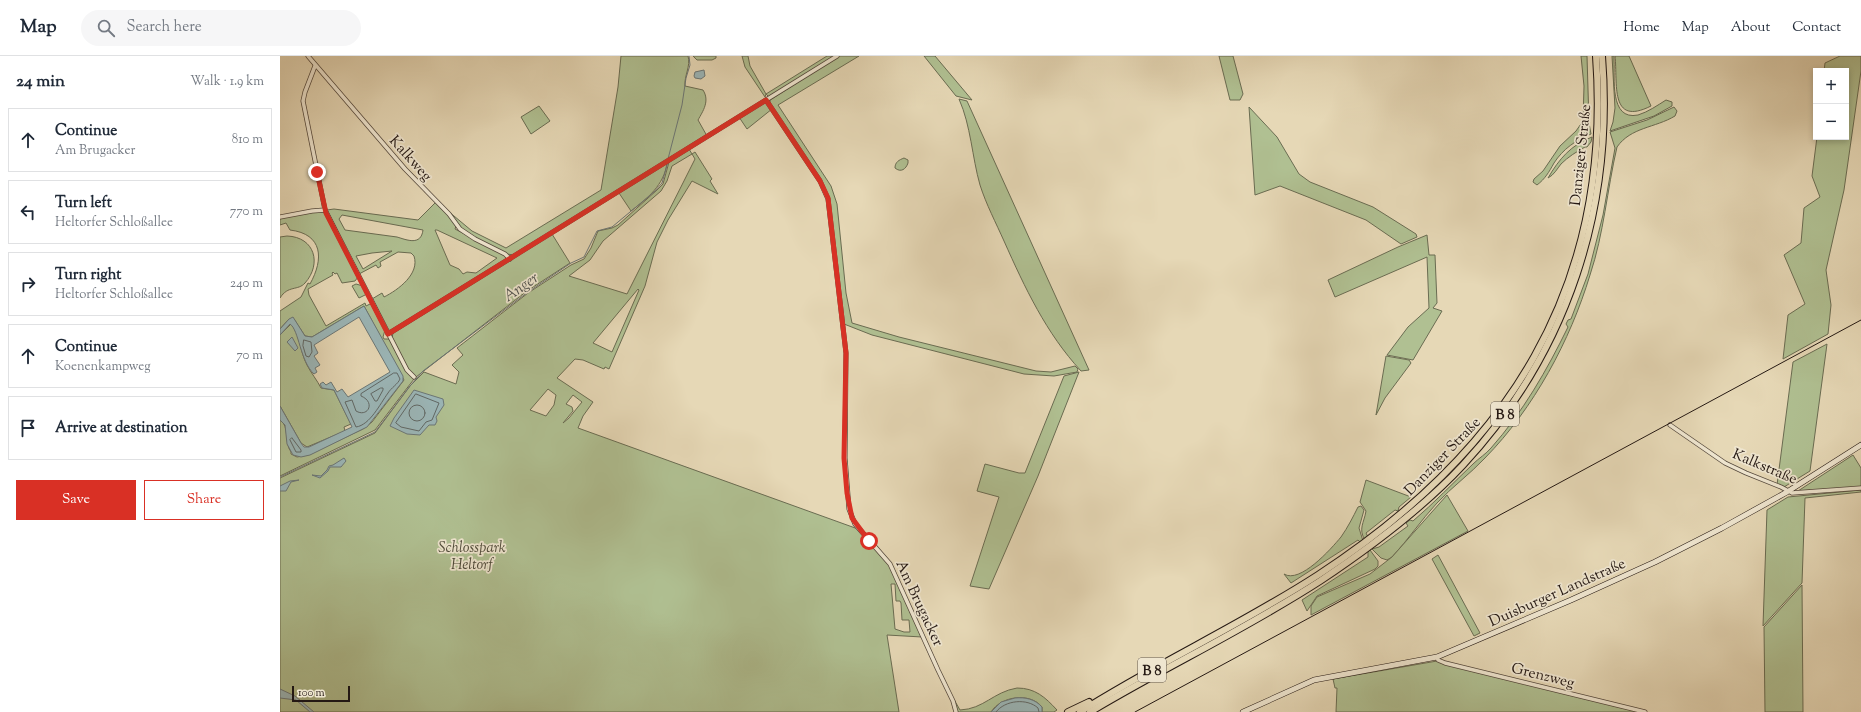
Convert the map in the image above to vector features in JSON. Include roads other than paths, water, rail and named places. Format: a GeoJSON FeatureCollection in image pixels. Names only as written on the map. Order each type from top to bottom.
{"type":"FeatureCollection","features":[{"type":"Feature","properties":{"kind":"highway","name":"Danziger Straße"},"geometry":{"type":"LineString","coordinates":[[1080,712],[1275,602],[1356,550],[1393,522],[1431,489],[1466,453],[1497,416],[1521,380],[1543,342],[1567,286],[1581,242],[1589,206],[1596,157],[1599,108],[1596,56]]}},
{"type":"Feature","properties":{"kind":"highway","name":"Danziger Straße"},"geometry":{"type":"LineString","coordinates":[[1090,712],[1279,606],[1359,555],[1397,526],[1434,494],[1475,451],[1502,419],[1526,384],[1551,337],[1572,290],[1586,244],[1598,186],[1604,138],[1602,56]]}},
{"type":"Feature","properties":{"kind":"highway"},"geometry":{"type":"LineString","coordinates":[[1068,712],[1093,700],[1098,701]]}},
{"type":"Feature","properties":{"kind":"highway"},"geometry":{"type":"LineString","coordinates":[[1096,712],[1104,707],[1106,702]]}},
{"type":"Feature","properties":{"kind":"main road","name":"Duisburger Landstraße"},"geometry":{"type":"LineString","coordinates":[[1243,712],[1314,680],[1437,657],[1571,600],[1655,562],[1722,528],[1787,492],[1861,445]]}},
{"type":"Feature","properties":{"kind":"street","name":"Kalkweg"},"geometry":{"type":"LineString","coordinates":[[308,56],[415,181],[449,214],[460,230],[510,258]]}},
{"type":"Feature","properties":{"kind":"street"},"geometry":{"type":"LineString","coordinates":[[388,334],[837,56]]}},
{"type":"Feature","properties":{"kind":"street"},"geometry":{"type":"LineString","coordinates":[[315,66],[304,92],[303,101],[325,210],[407,370],[414,377]]}},
{"type":"Feature","properties":{"kind":"street","name":"Am Brugacker"},"geometry":{"type":"LineString","coordinates":[[766,100],[820,181],[828,198],[846,353],[844,458],[847,493],[851,515],[858,528],[892,567],[935,664],[956,706],[956,712]]}},
{"type":"Feature","properties":{"kind":"street"},"geometry":{"type":"LineString","coordinates":[[280,218],[312,211],[325,210]]}},
{"type":"Feature","properties":{"kind":"street","name":"Kalkstraße"},"geometry":{"type":"LineString","coordinates":[[1670,425],[1725,463],[1781,487],[1787,492],[1796,494],[1861,488]]}},
{"type":"Feature","properties":{"kind":"street","name":"Grenzweg"},"geometry":{"type":"LineString","coordinates":[[1437,657],[1438,660],[1445,663],[1646,712]]}},
{"type":"Feature","properties":{"kind":"water"},"geometry":{"type":"Polygon","coordinates":[[[704,70],[705,76],[701,79],[695,78],[695,72],[704,70]]]}},
{"type":"Feature","properties":{"kind":"water"},"geometry":{"type":"Polygon","coordinates":[[[364,306],[403,376],[403,381],[367,427],[310,455],[301,457],[293,455],[287,444],[285,425],[280,420],[280,406],[301,443],[304,447],[309,447],[352,427],[334,390],[322,388],[320,384],[323,382],[326,385],[331,382],[337,392],[342,389],[348,397],[390,372],[359,317],[314,345],[318,353],[314,356],[320,365],[315,368],[317,372],[314,374],[306,362],[293,327],[290,324],[280,335],[280,329],[289,319],[293,317],[305,336],[312,337],[364,306]]]}},
{"type":"Feature","properties":{"kind":"water"},"geometry":{"type":"Polygon","coordinates":[[[292,337],[298,348],[295,351],[287,342],[292,337]]]}},
{"type":"Feature","properties":{"kind":"water"},"geometry":{"type":"Polygon","coordinates":[[[414,390],[443,399],[444,405],[436,417],[437,421],[435,425],[429,425],[420,435],[407,434],[390,426],[414,390]]]}},
{"type":"Feature","properties":{"kind":"water"},"geometry":{"type":"Polygon","coordinates":[[[344,458],[346,461],[341,467],[330,467],[328,471],[320,478],[312,475],[321,476],[329,466],[344,458]]]}},
{"type":"Feature","properties":{"kind":"water"},"geometry":{"type":"Polygon","coordinates":[[[299,480],[291,482],[286,491],[280,491],[280,486],[290,481],[299,480]]]}},
{"type":"Feature","properties":{"kind":"water"},"geometry":{"type":"Polygon","coordinates":[[[280,689],[295,696],[314,712],[310,712],[296,700],[280,698],[280,689]]]}},
{"type":"Feature","properties":{"kind":"water"},"geometry":{"type":"Polygon","coordinates":[[[1015,698],[1026,698],[1033,700],[1042,707],[1042,712],[991,712],[1001,702],[1015,698]]]}},
{"type":"Feature","properties":{"kind":"waterway","name":"Anger"},"geometry":{"type":"LineString","coordinates":[[668,159],[682,105],[686,78],[690,65],[689,56]]}},
{"type":"Feature","properties":{"kind":"waterway","name":"Anger"},"geometry":{"type":"LineString","coordinates":[[280,477],[375,432],[423,371],[528,292],[571,263],[584,257],[597,231],[612,227],[654,192],[662,183],[668,162]]}},
{"type":"Feature","properties":{"kind":"tram line"},"geometry":{"type":"LineString","coordinates":[[1135,712],[1861,320]]}},
{"type":"Feature","properties":{"kind":"park label","name":"Schlosspark Heltorf"},"geometry":{"type":"Point","coordinates":[472,556]}}]}
